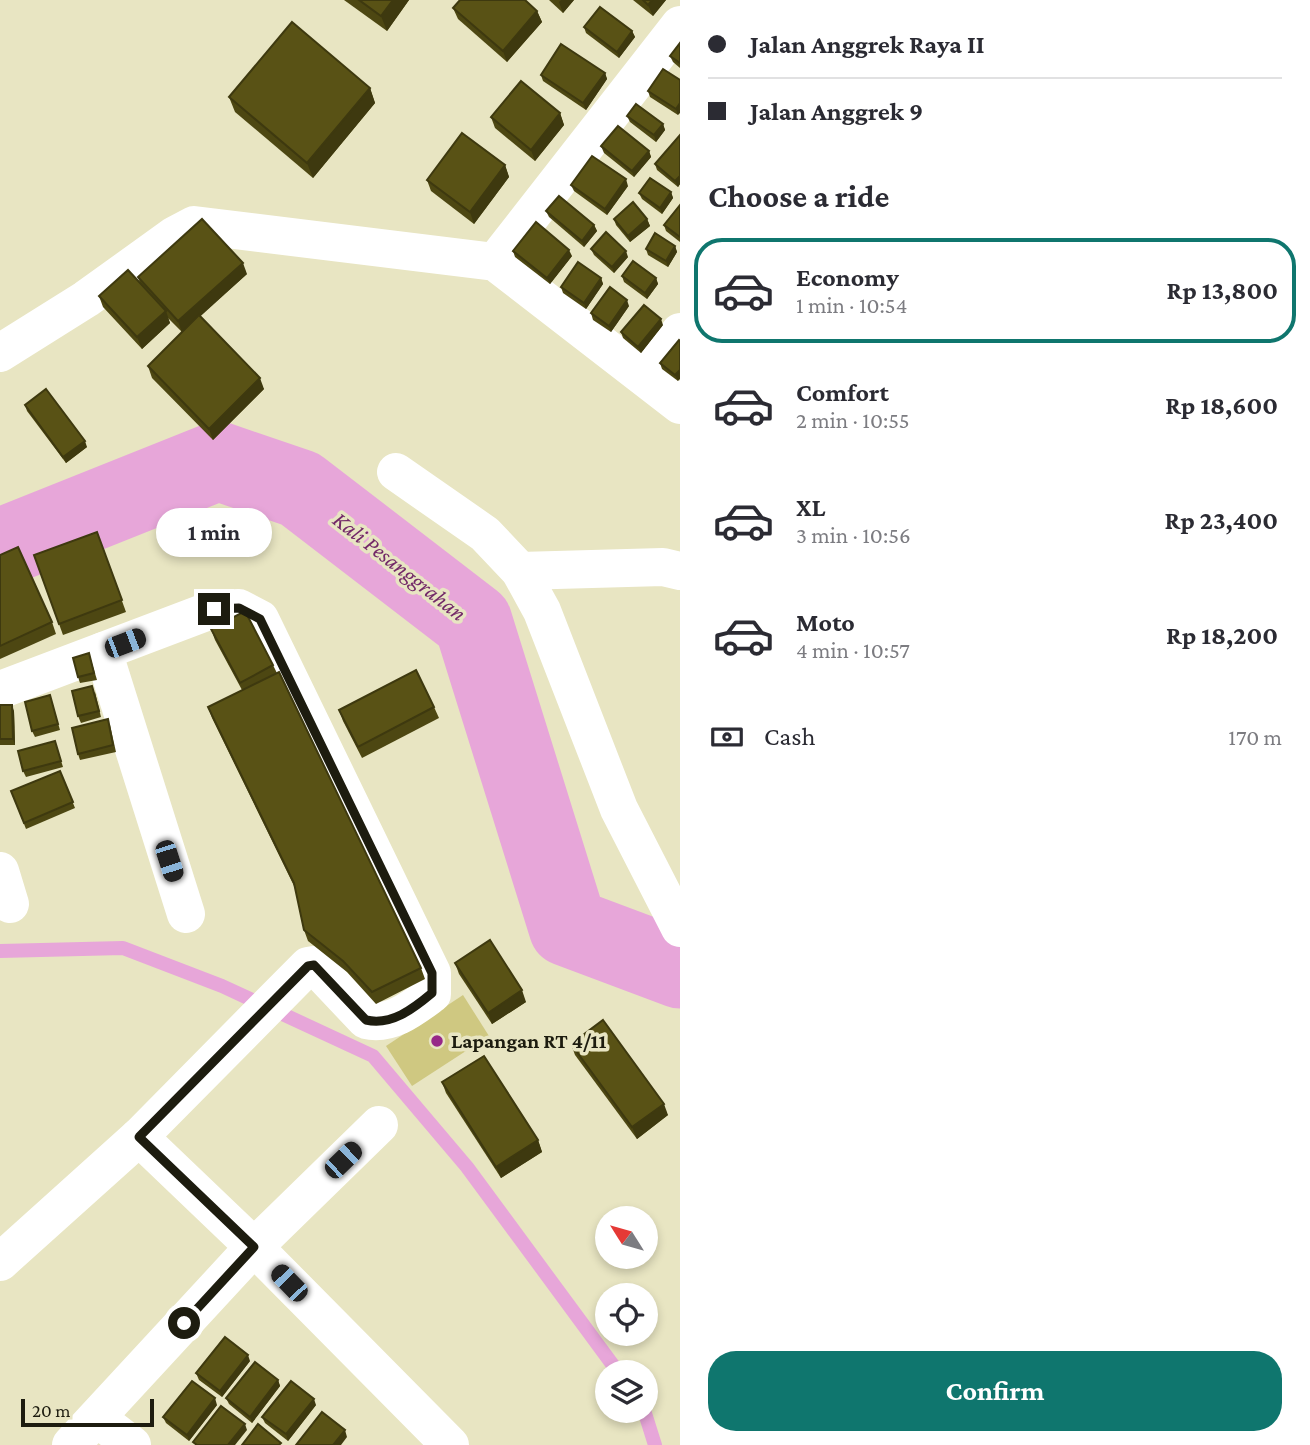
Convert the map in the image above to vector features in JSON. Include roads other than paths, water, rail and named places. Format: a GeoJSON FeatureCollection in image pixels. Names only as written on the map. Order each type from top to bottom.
{"type":"FeatureCollection","features":[{"type":"Feature","properties":{"kind":"street"},"geometry":{"type":"LineString","coordinates":[[495,262],[680,25]]}},
{"type":"Feature","properties":{"kind":"street"},"geometry":{"type":"LineString","coordinates":[[0,353],[86,299],[175,235],[194,225],[495,262],[680,405]]}},
{"type":"Feature","properties":{"kind":"street"},"geometry":{"type":"LineString","coordinates":[[645,377],[680,332]]}},
{"type":"Feature","properties":{"kind":"street"},"geometry":{"type":"LineString","coordinates":[[396,472],[485,534],[520,571],[542,611],[619,809],[680,928]]}},
{"type":"Feature","properties":{"kind":"street"},"geometry":{"type":"LineString","coordinates":[[520,571],[663,567],[680,571]]}},
{"type":"Feature","properties":{"kind":"street"},"geometry":{"type":"LineString","coordinates":[[0,690],[214,609],[239,608],[260,619],[432,973],[432,993],[418,1005],[390,1020],[366,1020],[300,976],[139,1137],[0,1262]]}},
{"type":"Feature","properties":{"kind":"street"},"geometry":{"type":"LineString","coordinates":[[103,651],[186,914]]}},
{"type":"Feature","properties":{"kind":"street"},"geometry":{"type":"LineString","coordinates":[[71,1445],[254,1247],[379,1125]]}},
{"type":"Feature","properties":{"kind":"street"},"geometry":{"type":"LineString","coordinates":[[139,1137],[254,1247],[450,1445]]}},
{"type":"Feature","properties":{"kind":"street"},"geometry":{"type":"LineString","coordinates":[[97,1418],[132,1445]]}},
{"type":"Feature","properties":{"kind":"waterway","name":"Kali Pesanggrahan"},"geometry":{"type":"LineString","coordinates":[[0,548],[218,461],[300,489],[473,622],[568,927],[680,969]]}},
{"type":"Feature","properties":{"kind":"waterway"},"geometry":{"type":"LineString","coordinates":[[0,951],[123,948],[222,986],[373,1056],[467,1167],[609,1360]]}},
{"type":"Feature","properties":{"kind":"waterway"},"geometry":{"type":"LineString","coordinates":[[648,1423],[655,1445]]}},
{"type":"Feature","properties":{"kind":"place","name":"Lapangan RT 4/11"},"geometry":{"type":"Point","coordinates":[437,1041]}}]}
